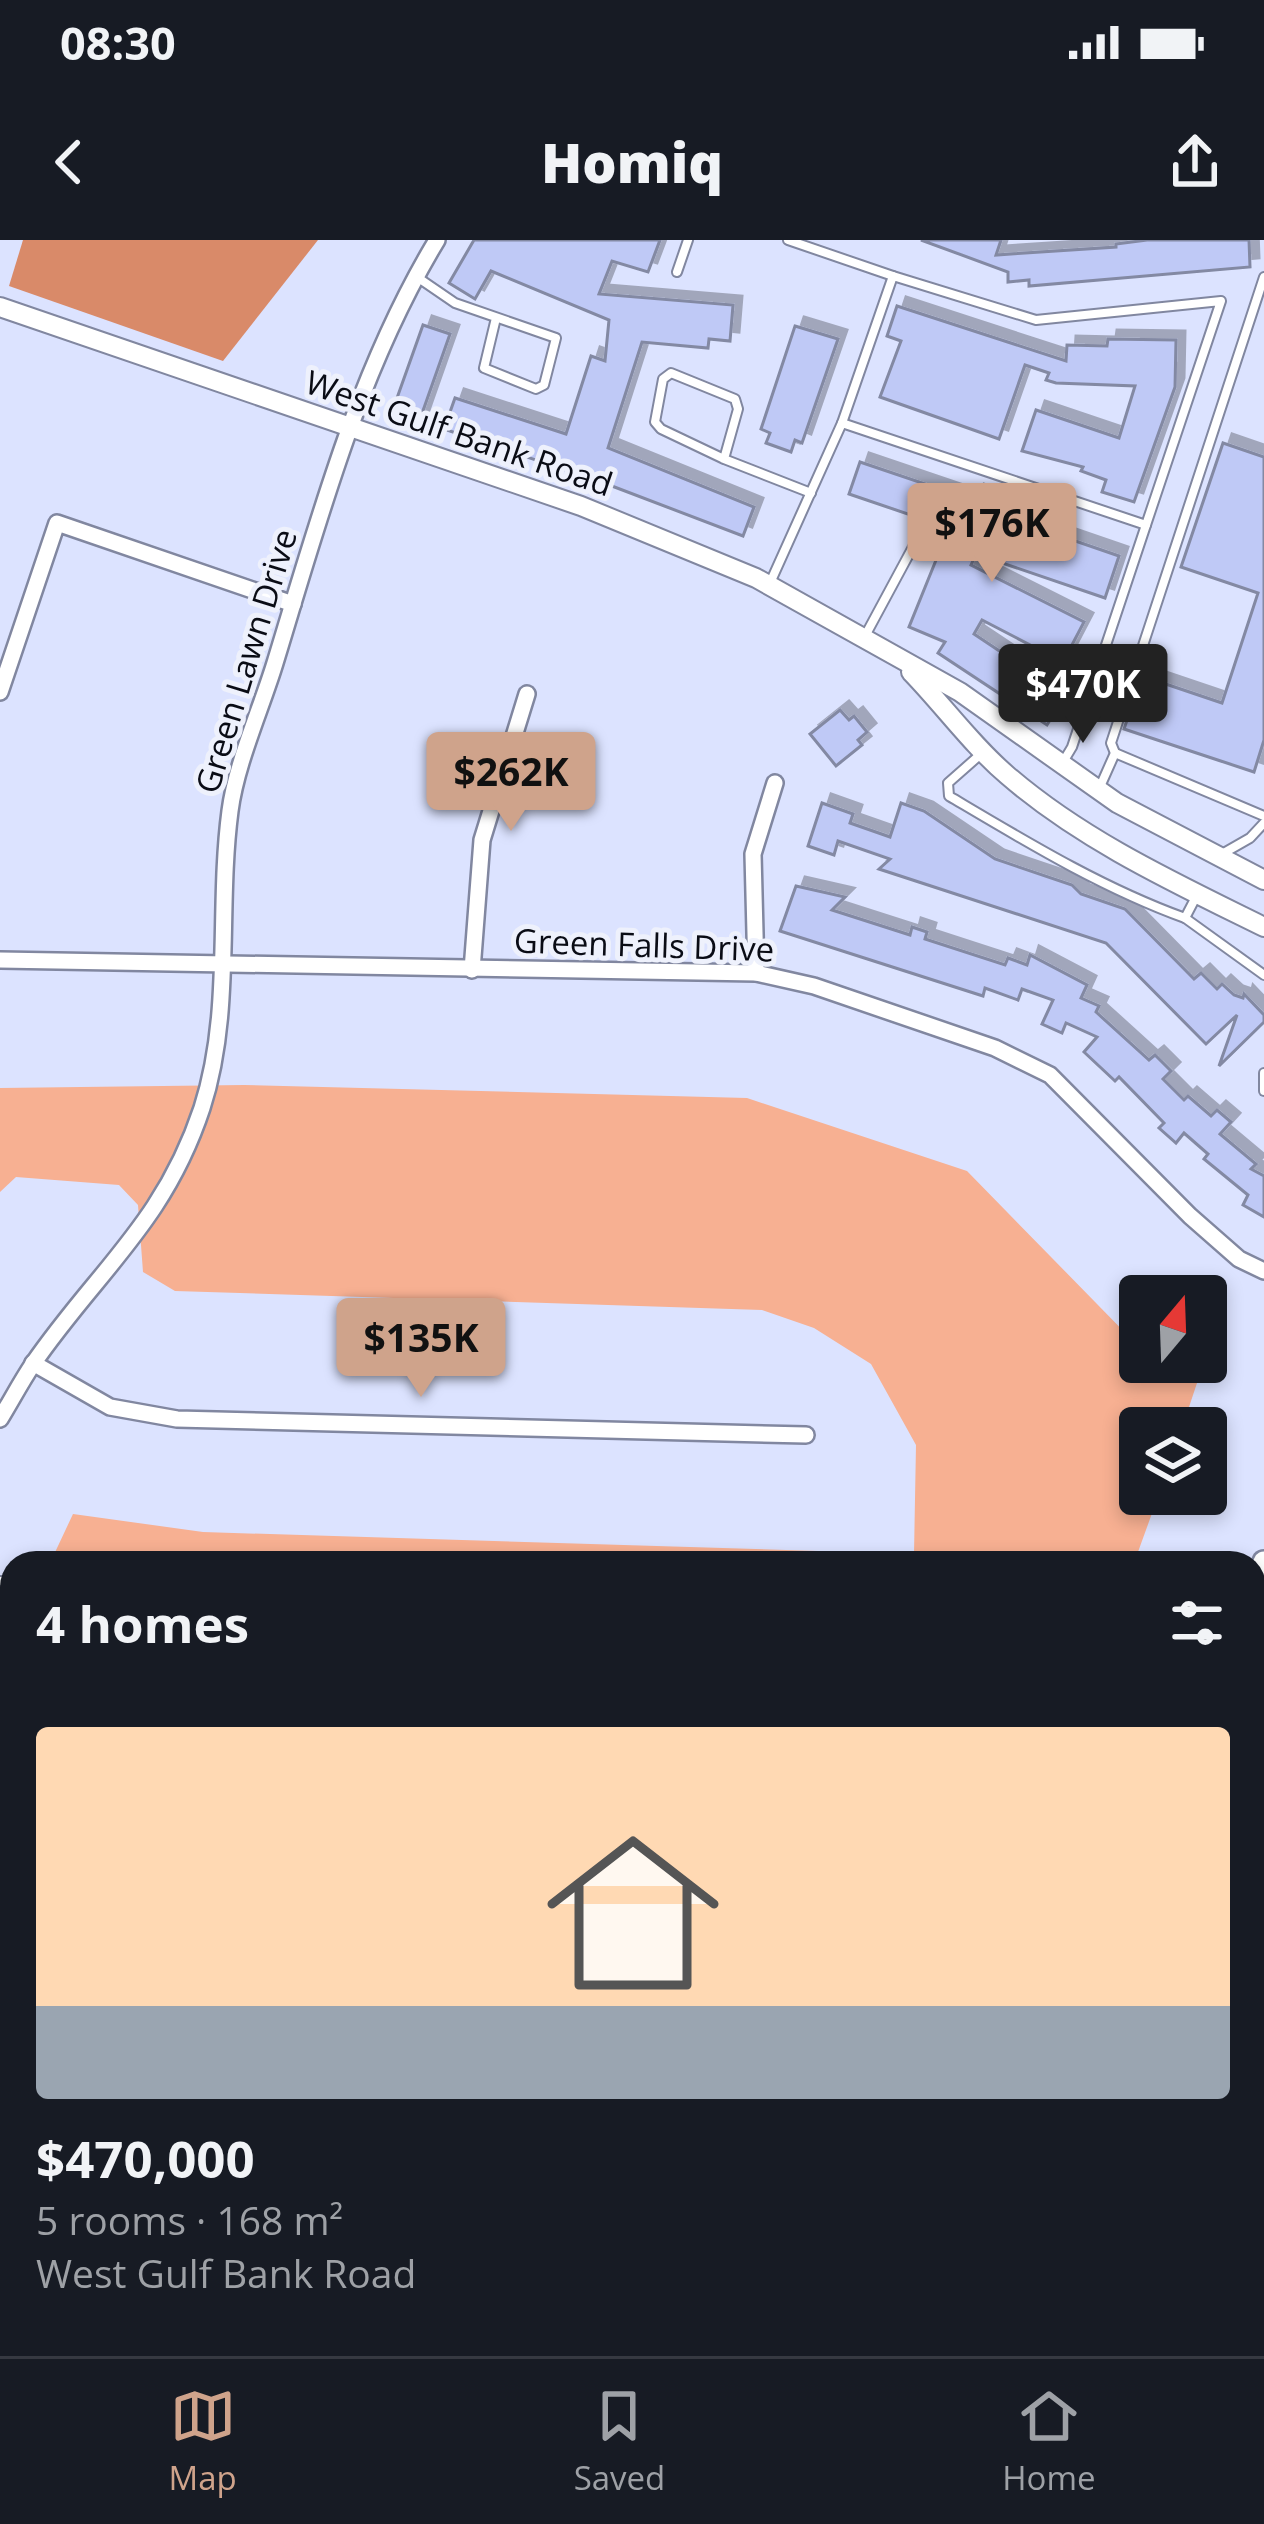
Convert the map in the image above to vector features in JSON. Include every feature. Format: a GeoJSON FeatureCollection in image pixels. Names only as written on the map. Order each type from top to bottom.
{"type":"FeatureCollection","features":[{"type":"Feature","properties":{"kind":"street","name":"Green Lawn Drive"},"geometry":{"type":"LineString","coordinates":[[0,1419],[33,1363],[143,1228],[176,1173],[212,1074],[222,1012],[230,807],[383,338],[437,240]]}},
{"type":"Feature","properties":{"kind":"street","name":"West Gulf Bank Road"},"geometry":{"type":"LineString","coordinates":[[0,307],[581,506],[769,585],[960,692],[1099,790],[1216,858],[1264,880]]}},
{"type":"Feature","properties":{"kind":"street"},"geometry":{"type":"LineString","coordinates":[[0,692],[56,523],[293,604]]}},
{"type":"Feature","properties":{"kind":"street","name":"West Gulf Bank Road"},"geometry":{"type":"LineString","coordinates":[[884,650],[912,673],[1004,773],[1063,818],[1264,927]]}},
{"type":"Feature","properties":{"kind":"street"},"geometry":{"type":"LineString","coordinates":[[472,970],[482,840],[527,694]]}},
{"type":"Feature","properties":{"kind":"street"},"geometry":{"type":"LineString","coordinates":[[756,973],[753,854],[776,783]]}},
{"type":"Feature","properties":{"kind":"street"},"geometry":{"type":"LineString","coordinates":[[1198,894],[1216,858]]}},
{"type":"Feature","properties":{"kind":"street","name":"Green Falls Drive"},"geometry":{"type":"LineString","coordinates":[[0,960],[756,973],[814,986],[995,1048],[1050,1075],[1190,1216],[1239,1258],[1264,1270]]}},
{"type":"Feature","properties":{"kind":"street"},"geometry":{"type":"LineString","coordinates":[[33,1363],[110,1407],[177,1419],[806,1436]]}},
{"type":"Feature","properties":{"kind":"lane"},"geometry":{"type":"LineString","coordinates":[[676,272],[688,240]]}},
{"type":"Feature","properties":{"kind":"lane"},"geometry":{"type":"LineString","coordinates":[[788,240],[1036,320],[1221,301],[1072,747],[1061,764]]}},
{"type":"Feature","properties":{"kind":"lane"},"geometry":{"type":"LineString","coordinates":[[416,276],[455,303],[496,317],[556,338],[544,386],[536,389],[484,368],[496,317]]}},
{"type":"Feature","properties":{"kind":"lane"},"geometry":{"type":"LineString","coordinates":[[769,585],[842,423],[892,276]]}},
{"type":"Feature","properties":{"kind":"lane"},"geometry":{"type":"LineString","coordinates":[[1099,790],[1115,753],[1111,742],[1264,277]]}},
{"type":"Feature","properties":{"kind":"lane"},"geometry":{"type":"LineString","coordinates":[[724,459],[738,409],[735,399],[671,373],[664,379],[655,422],[662,429],[724,459],[812,493]]}},
{"type":"Feature","properties":{"kind":"lane"},"geometry":{"type":"LineString","coordinates":[[842,423],[1145,526]]}},
{"type":"Feature","properties":{"kind":"lane"},"geometry":{"type":"LineString","coordinates":[[864,638],[921,532]]}},
{"type":"Feature","properties":{"kind":"lane"},"geometry":{"type":"LineString","coordinates":[[984,751],[948,783],[949,796],[1047,853],[1185,918],[1264,975]]}},
{"type":"Feature","properties":{"kind":"lane"},"geometry":{"type":"LineString","coordinates":[[1115,753],[1264,820],[1250,838],[1216,858]]}},
{"type":"Feature","properties":{"kind":"lane"},"geometry":{"type":"LineString","coordinates":[[1185,918],[1198,894]]}},
{"type":"Feature","properties":{"kind":"lane"},"geometry":{"type":"LineString","coordinates":[[1264,1073],[1264,1091]]}},
{"type":"Feature","properties":{"kind":"shaded area"},"geometry":{"type":"Polygon","coordinates":[[[23,240],[318,240],[223,361],[9,286],[23,240]]]}},
{"type":"Feature","properties":{"kind":"shaded area"},"geometry":{"type":"Polygon","coordinates":[[[244,1085],[747,1098],[967,1171],[1119,1327],[1119,1383],[1197,1383],[1189,1407],[1119,1407],[1119,1515],[1151,1515],[1138,1551],[914,1551],[916,1445],[871,1364],[814,1328],[762,1310],[175,1291],[143,1272],[138,1205],[119,1185],[16,1177],[0,1192],[0,1088],[244,1085]]]}},
{"type":"Feature","properties":{"kind":"shaded area"},"geometry":{"type":"Polygon","coordinates":[[[73,1514],[203,1532],[817,1551],[56,1551],[73,1514]]]}},
{"type":"Feature","properties":{"kind":"building"},"geometry":{"type":"Polygon","coordinates":[[[474,240],[660,240],[648,272],[612,261],[599,294],[733,305],[730,341],[709,339],[708,348],[642,342],[608,448],[754,507],[743,536],[444,429],[455,398],[566,434],[591,356],[605,361],[609,320],[491,271],[475,299],[449,283],[474,240]]]}},
{"type":"Feature","properties":{"kind":"building"},"geometry":{"type":"Polygon","coordinates":[[[921,240],[1001,240],[996,255],[1116,247],[1147,240],[1249,240],[1250,267],[1029,286],[1029,280],[1008,282],[1008,272],[921,240]]]}},
{"type":"Feature","properties":{"kind":"building"},"geometry":{"type":"Polygon","coordinates":[[[897,306],[1066,361],[1067,345],[1107,346],[1108,339],[1176,340],[1175,387],[1134,502],[1102,492],[1106,480],[1081,471],[1083,467],[1022,451],[1036,410],[1119,438],[1135,386],[1056,383],[1046,380],[1049,373],[1025,365],[999,439],[880,397],[901,341],[887,336],[897,306]]]}},
{"type":"Feature","properties":{"kind":"building"},"geometry":{"type":"Polygon","coordinates":[[[423,325],[450,334],[419,422],[392,412],[423,325]]]}},
{"type":"Feature","properties":{"kind":"building"},"geometry":{"type":"Polygon","coordinates":[[[795,326],[838,339],[802,443],[795,440],[791,452],[766,443],[770,433],[761,429],[795,326]]]}},
{"type":"Feature","properties":{"kind":"building"},"geometry":{"type":"Polygon","coordinates":[[[1223,443],[1264,457],[1264,740],[1254,772],[1124,729],[1142,676],[1222,703],[1258,593],[1181,567],[1223,443]]]}},
{"type":"Feature","properties":{"kind":"building"},"geometry":{"type":"Polygon","coordinates":[[[860,462],[972,500],[975,493],[995,502],[991,512],[1119,556],[1105,598],[976,554],[971,565],[1084,622],[1063,662],[982,620],[974,634],[1070,698],[1056,719],[1052,717],[1047,725],[938,653],[945,642],[909,627],[949,528],[849,494],[860,462]]]}},
{"type":"Feature","properties":{"kind":"building"},"geometry":{"type":"Polygon","coordinates":[[[840,710],[849,720],[854,716],[867,732],[858,740],[862,745],[836,766],[810,734],[840,710]]]}},
{"type":"Feature","properties":{"kind":"building"},"geometry":{"type":"Polygon","coordinates":[[[822,803],[853,814],[850,823],[890,837],[901,803],[924,811],[995,859],[1125,909],[1194,979],[1201,973],[1217,989],[1222,984],[1234,995],[1243,998],[1244,994],[1264,1015],[1264,1022],[1219,1066],[1237,1015],[1206,1044],[1106,943],[879,869],[890,859],[838,841],[834,855],[808,846],[822,803]]]}},
{"type":"Feature","properties":{"kind":"building"},"geometry":{"type":"Polygon","coordinates":[[[796,886],[845,897],[832,910],[910,935],[912,927],[927,932],[925,939],[1005,965],[1008,958],[1027,965],[1030,955],[1087,985],[1081,998],[1099,1006],[1096,1012],[1149,1060],[1155,1055],[1171,1071],[1163,1079],[1184,1100],[1188,1096],[1211,1116],[1217,1110],[1231,1122],[1220,1134],[1256,1164],[1251,1169],[1264,1176],[1264,1217],[1243,1205],[1248,1195],[1204,1159],[1208,1154],[1184,1133],[1176,1143],[1159,1128],[1164,1123],[1119,1077],[1115,1081],[1084,1052],[1097,1037],[1066,1023],[1062,1033],[1042,1024],[1053,1000],[1022,989],[1018,1000],[985,988],[983,996],[780,931],[796,886]]]}}]}
